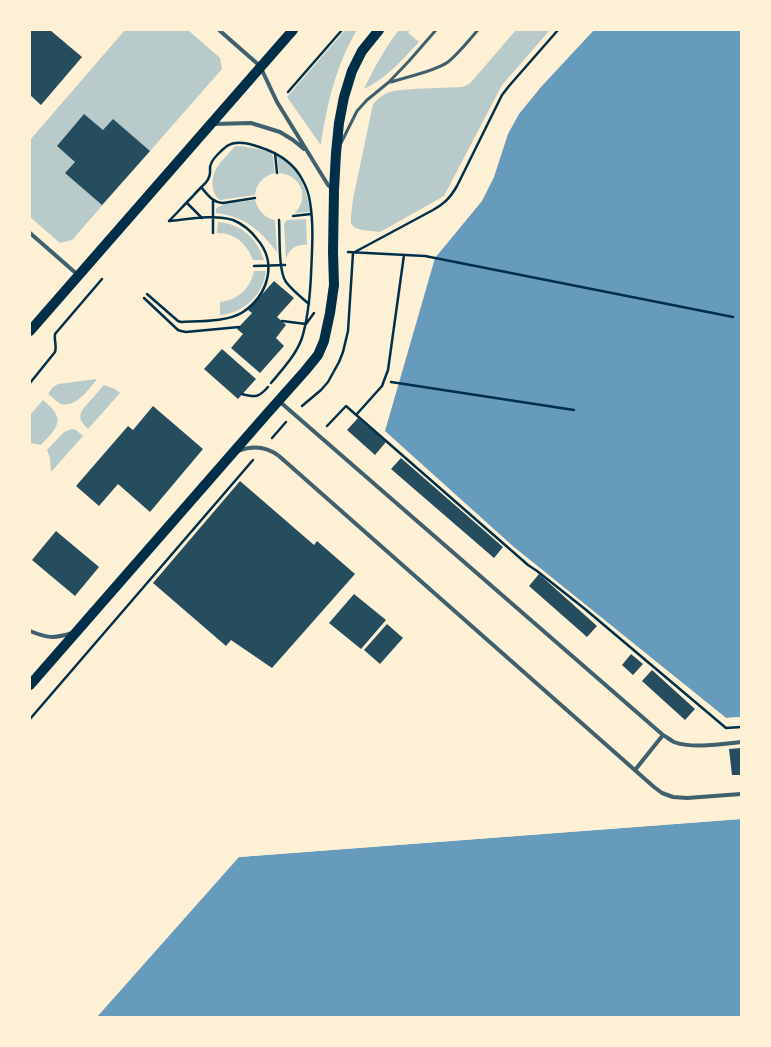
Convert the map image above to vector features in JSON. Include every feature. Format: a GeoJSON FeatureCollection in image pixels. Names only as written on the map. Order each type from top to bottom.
{"type":"FeatureCollection","features":[{"type":"Feature","properties":{"kind":"main road"},"geometry":{"type":"LineString","coordinates":[[30,331],[293,30]]}},
{"type":"Feature","properties":{"kind":"main road"},"geometry":{"type":"LineString","coordinates":[[30,685],[232,453],[310,366],[318,355],[324,341],[334,285],[334,190],[340,116],[352,71],[362,51],[380,30]]}},
{"type":"Feature","properties":{"kind":"street"},"geometry":{"type":"LineString","coordinates":[[219,30],[260,66],[277,102],[328,185],[334,190]]}},
{"type":"Feature","properties":{"kind":"street"},"geometry":{"type":"LineString","coordinates":[[211,124],[251,123],[280,132],[306,150]]}},
{"type":"Feature","properties":{"kind":"street"},"geometry":{"type":"LineString","coordinates":[[30,233],[79,275]]}},
{"type":"Feature","properties":{"kind":"street"},"geometry":{"type":"LineString","coordinates":[[279,401],[664,735],[682,745],[694,746],[741,742]]}},
{"type":"Feature","properties":{"kind":"street"},"geometry":{"type":"LineString","coordinates":[[232,453],[246,448],[256,447],[272,451],[279,456],[634,770],[662,793],[673,797],[686,798],[741,794]]}},
{"type":"Feature","properties":{"kind":"street"},"geometry":{"type":"LineString","coordinates":[[30,632],[51,638],[76,632]]}},
{"type":"Feature","properties":{"kind":"street"},"geometry":{"type":"LineString","coordinates":[[634,770],[664,735]]}},
{"type":"Feature","properties":{"kind":"lane"},"geometry":{"type":"LineString","coordinates":[[336,153],[357,112],[367,100],[389,82],[436,30]]}},
{"type":"Feature","properties":{"kind":"lane"},"geometry":{"type":"LineString","coordinates":[[389,82],[437,68],[447,63],[478,30]]}},
{"type":"Feature","properties":{"kind":"path"},"geometry":{"type":"LineString","coordinates":[[288,92],[342,30]]}},
{"type":"Feature","properties":{"kind":"path"},"geometry":{"type":"LineString","coordinates":[[353,253],[444,204],[457,186],[502,96],[558,30]]}},
{"type":"Feature","properties":{"kind":"path"},"geometry":{"type":"LineString","coordinates":[[147,294],[178,322],[229,318],[242,312],[250,306],[265,287],[269,266],[268,259],[260,242],[252,233],[243,225],[233,220],[223,218],[212,217],[169,221],[206,183],[211,174],[211,162],[227,146],[240,143],[252,145],[275,153],[289,162],[296,169],[302,179],[308,196],[311,214],[312,261],[306,324],[301,340],[292,356],[262,394],[252,397],[242,394]]}},
{"type":"Feature","properties":{"kind":"path"},"geometry":{"type":"LineString","coordinates":[[275,153],[277,173]]}},
{"type":"Feature","properties":{"kind":"path"},"geometry":{"type":"LineString","coordinates":[[201,187],[213,200],[218,202],[223,203],[255,198]]}},
{"type":"Feature","properties":{"kind":"path"},"geometry":{"type":"LineString","coordinates":[[213,200],[213,233]]}},
{"type":"Feature","properties":{"kind":"path"},"geometry":{"type":"LineString","coordinates":[[186,203],[202,218]]}},
{"type":"Feature","properties":{"kind":"path"},"geometry":{"type":"LineString","coordinates":[[293,216],[311,214]]}},
{"type":"Feature","properties":{"kind":"path"},"geometry":{"type":"LineString","coordinates":[[279,220],[282,274],[287,283],[309,304]]}},
{"type":"Feature","properties":{"kind":"path"},"geometry":{"type":"LineString","coordinates":[[333,252],[425,256],[733,317]]}},
{"type":"Feature","properties":{"kind":"path"},"geometry":{"type":"LineString","coordinates":[[356,415],[382,386],[388,370],[404,255]]}},
{"type":"Feature","properties":{"kind":"path"},"geometry":{"type":"LineString","coordinates":[[254,266],[285,265]]}},
{"type":"Feature","properties":{"kind":"path"},"geometry":{"type":"LineString","coordinates":[[30,382],[56,352],[54,338],[55,334],[102,279]]}},
{"type":"Feature","properties":{"kind":"path"},"geometry":{"type":"LineString","coordinates":[[144,298],[178,330],[181,331],[186,332],[239,327]]}},
{"type":"Feature","properties":{"kind":"path"},"geometry":{"type":"LineString","coordinates":[[306,324],[318,307]]}},
{"type":"Feature","properties":{"kind":"path"},"geometry":{"type":"LineString","coordinates":[[282,321],[306,324]]}},
{"type":"Feature","properties":{"kind":"path"},"geometry":{"type":"LineString","coordinates":[[391,382],[574,410]]}},
{"type":"Feature","properties":{"kind":"path"},"geometry":{"type":"LineString","coordinates":[[318,435],[346,406],[528,565],[585,609],[726,728],[741,727]]}},
{"type":"Feature","properties":{"kind":"shaded area"},"geometry":{"type":"Polygon","coordinates":[[[125,30],[188,30],[220,58],[222,69],[72,240],[60,243],[30,217],[30,140],[125,30]]]}},
{"type":"Feature","properties":{"kind":"shaded area"},"geometry":{"type":"Polygon","coordinates":[[[345,30],[357,30],[343,57],[333,85],[320,144],[287,97],[345,30]]]}},
{"type":"Feature","properties":{"kind":"shaded area"},"geometry":{"type":"Polygon","coordinates":[[[399,30],[410,30],[408,33],[419,42],[380,80],[364,89],[380,58],[399,30]]]}},
{"type":"Feature","properties":{"kind":"shaded area"},"geometry":{"type":"Polygon","coordinates":[[[516,30],[550,30],[502,85],[444,196],[380,232],[355,228],[351,224],[353,199],[373,104],[385,94],[393,91],[462,87],[469,84],[516,30]]]}},
{"type":"Feature","properties":{"kind":"shaded area"},"geometry":{"type":"Polygon","coordinates":[[[235,146],[255,148],[270,152],[273,156],[275,173],[267,176],[261,181],[257,187],[255,195],[220,200],[213,191],[212,183],[215,171],[235,146]]]}},
{"type":"Feature","properties":{"kind":"shaded area"},"geometry":{"type":"Polygon","coordinates":[[[277,156],[291,166],[301,180],[307,195],[310,212],[295,213],[300,207],[302,200],[301,188],[298,182],[293,178],[279,173],[277,156]]]}},
{"type":"Feature","properties":{"kind":"shaded area"},"geometry":{"type":"Polygon","coordinates":[[[255,200],[262,213],[275,220],[277,252],[251,225],[235,217],[216,213],[216,209],[218,207],[225,204],[255,200]]]}},
{"type":"Feature","properties":{"kind":"shaded area"},"geometry":{"type":"Polygon","coordinates":[[[306,219],[307,245],[296,246],[289,252],[286,259],[285,222],[287,220],[306,219]]]}},
{"type":"Feature","properties":{"kind":"shaded area"},"geometry":{"type":"Polygon","coordinates":[[[218,222],[226,223],[241,229],[257,245],[264,260],[253,260],[244,244],[235,237],[217,233],[218,222]]]}},
{"type":"Feature","properties":{"kind":"shaded area"},"geometry":{"type":"Polygon","coordinates":[[[254,271],[266,271],[261,288],[256,295],[244,307],[237,311],[220,315],[220,302],[238,296],[250,283],[254,271]]]}},
{"type":"Feature","properties":{"kind":"shaded area"},"geometry":{"type":"Polygon","coordinates":[[[97,379],[82,397],[72,403],[61,404],[48,394],[53,387],[58,384],[97,379]]]}},
{"type":"Feature","properties":{"kind":"shaded area"},"geometry":{"type":"Polygon","coordinates":[[[104,385],[115,389],[120,393],[88,429],[81,421],[80,416],[82,410],[104,385]]]}},
{"type":"Feature","properties":{"kind":"shaded area"},"geometry":{"type":"Polygon","coordinates":[[[43,400],[55,412],[57,422],[52,433],[41,445],[30,443],[30,415],[43,400]]]}},
{"type":"Feature","properties":{"kind":"shaded area"},"geometry":{"type":"Polygon","coordinates":[[[72,429],[76,430],[83,436],[51,472],[50,458],[47,450],[64,432],[72,429]]]}},
{"type":"Feature","properties":{"kind":"water"},"geometry":{"type":"Polygon","coordinates":[[[594,30],[741,30],[741,717],[726,718],[515,548],[385,431],[435,258],[482,201],[494,177],[508,134],[519,114],[541,87],[594,30]]]}},
{"type":"Feature","properties":{"kind":"water"},"geometry":{"type":"Polygon","coordinates":[[[741,819],[741,1017],[97,1017],[239,857],[741,819]]]}},
{"type":"Feature","properties":{"kind":"pier"},"geometry":{"type":"Polygon","coordinates":[[[515,548],[726,718],[741,717],[741,719],[725,719],[514,549],[515,548]]]}},
{"type":"Feature","properties":{"kind":"pier"},"geometry":{"type":"Polygon","coordinates":[[[741,817],[741,819],[239,857],[241,855],[741,817]]]}},
{"type":"Feature","properties":{"kind":"building"},"geometry":{"type":"Polygon","coordinates":[[[30,30],[50,30],[82,57],[41,105],[30,95],[30,30]]]}},
{"type":"Feature","properties":{"kind":"building"},"geometry":{"type":"Polygon","coordinates":[[[84,114],[103,130],[113,119],[150,151],[102,205],[65,173],[75,162],[57,146],[84,114]]]}},
{"type":"Feature","properties":{"kind":"building"},"geometry":{"type":"Polygon","coordinates":[[[274,281],[294,298],[277,317],[286,325],[276,338],[284,346],[260,373],[231,348],[243,334],[237,329],[252,313],[248,310],[274,281]]]}},
{"type":"Feature","properties":{"kind":"building"},"geometry":{"type":"Polygon","coordinates":[[[222,349],[256,379],[238,399],[204,369],[222,349]]]}},
{"type":"Feature","properties":{"kind":"building"},"geometry":{"type":"Polygon","coordinates":[[[153,406],[203,449],[150,512],[118,484],[99,506],[76,486],[128,426],[133,430],[153,406]]]}},
{"type":"Feature","properties":{"kind":"building"},"geometry":{"type":"Polygon","coordinates":[[[358,418],[386,442],[375,455],[347,430],[358,418]]]}},
{"type":"Feature","properties":{"kind":"building"},"geometry":{"type":"Polygon","coordinates":[[[401,458],[503,547],[494,558],[391,469],[401,458]]]}},
{"type":"Feature","properties":{"kind":"building"},"geometry":{"type":"Polygon","coordinates":[[[240,481],[314,545],[317,541],[355,574],[272,668],[231,640],[226,646],[153,583],[240,481]]]}},
{"type":"Feature","properties":{"kind":"building"},"geometry":{"type":"Polygon","coordinates":[[[56,531],[99,567],[75,596],[32,560],[56,531]]]}},
{"type":"Feature","properties":{"kind":"building"},"geometry":{"type":"Polygon","coordinates":[[[539,574],[597,626],[587,637],[529,586],[539,574]]]}},
{"type":"Feature","properties":{"kind":"building"},"geometry":{"type":"Polygon","coordinates":[[[354,594],[386,620],[361,649],[329,623],[354,594]]]}},
{"type":"Feature","properties":{"kind":"building"},"geometry":{"type":"Polygon","coordinates":[[[387,624],[403,638],[380,664],[364,650],[387,624]]]}},
{"type":"Feature","properties":{"kind":"building"},"geometry":{"type":"Polygon","coordinates":[[[631,654],[643,664],[633,675],[622,665],[631,654]]]}},
{"type":"Feature","properties":{"kind":"building"},"geometry":{"type":"Polygon","coordinates":[[[652,670],[695,709],[685,720],[642,681],[652,670]]]}},
{"type":"Feature","properties":{"kind":"building"},"geometry":{"type":"Polygon","coordinates":[[[741,748],[741,775],[732,775],[729,749],[741,748]]]}}]}
